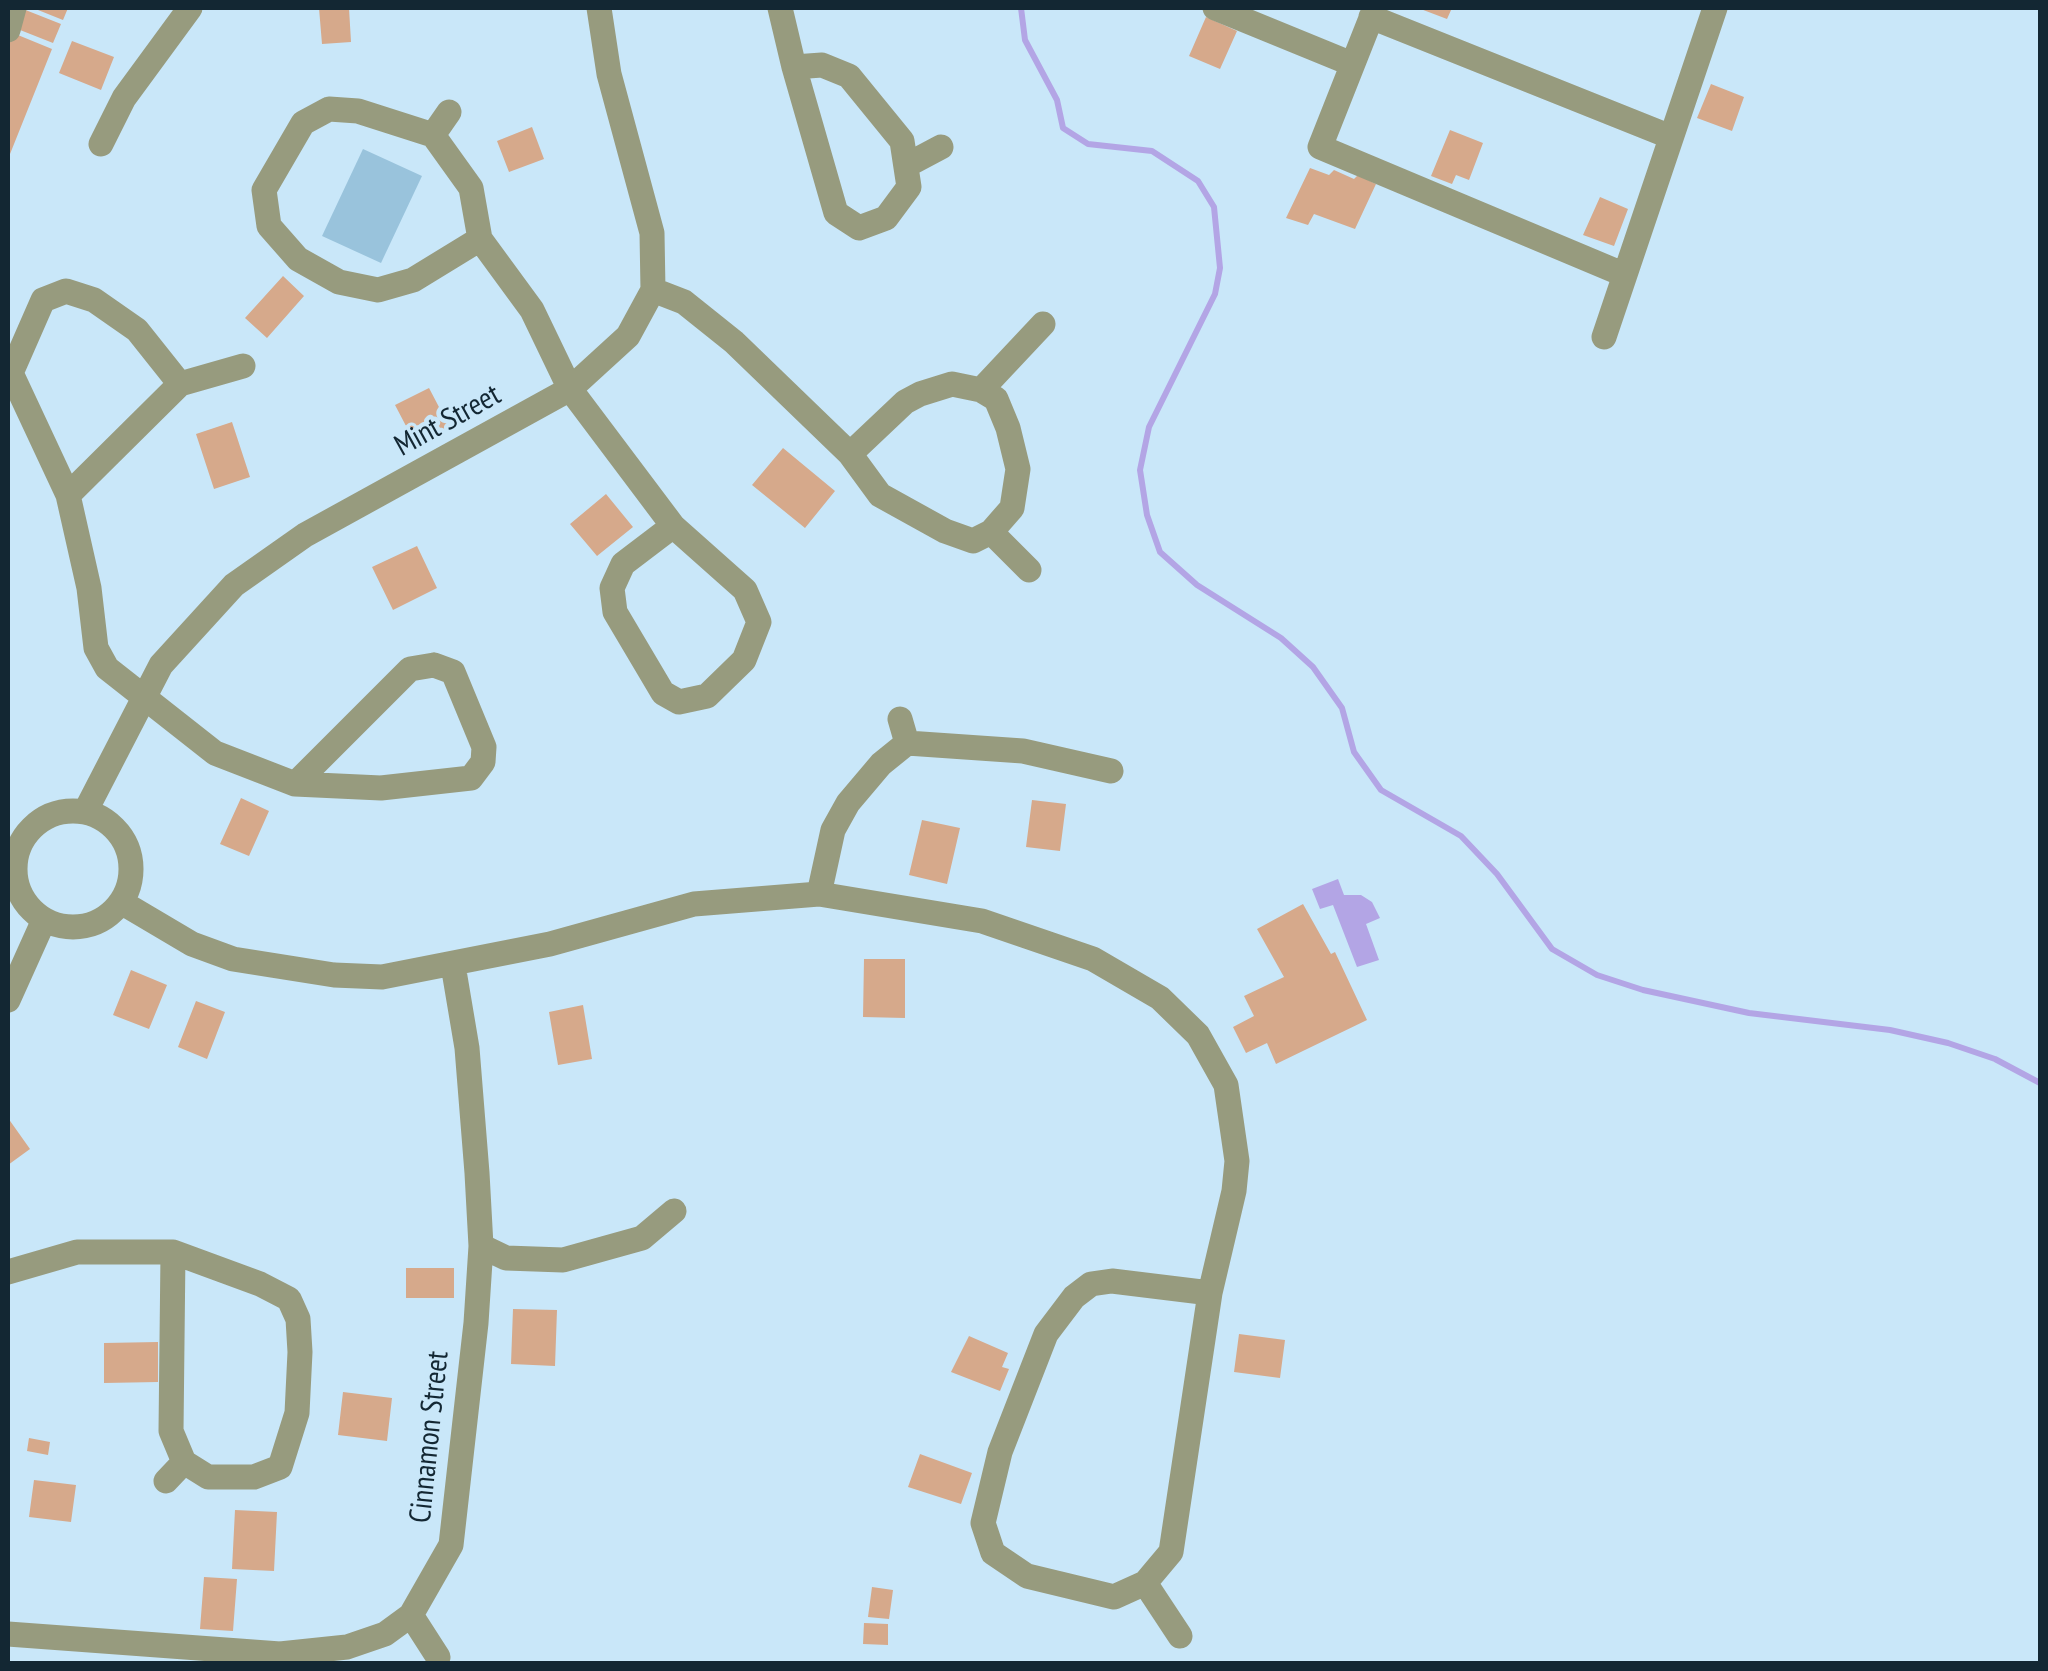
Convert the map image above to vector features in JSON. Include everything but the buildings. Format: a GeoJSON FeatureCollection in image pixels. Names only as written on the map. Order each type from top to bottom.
{"type":"FeatureCollection","features":[{"type":"Feature","properties":{"kind":"street"},"geometry":{"type":"LineString","coordinates":[[8,30],[14,8]]}},
{"type":"Feature","properties":{"kind":"street","name":"Mint Street"},"geometry":{"type":"LineString","coordinates":[[84,812],[144,693],[193,626],[234,586],[305,535],[570,389],[628,336],[653,290],[652,233],[609,74],[599,8]]}},
{"type":"Feature","properties":{"kind":"street"},"geometry":{"type":"LineString","coordinates":[[780,8],[794,67],[836,213],[859,228],[886,218],[909,187],[909,164],[902,142],[848,76],[822,66],[794,67]]}},
{"type":"Feature","properties":{"kind":"street"},"geometry":{"type":"LineString","coordinates":[[1215,8],[1352,64]]}},
{"type":"Feature","properties":{"kind":"street"},"geometry":{"type":"LineString","coordinates":[[1604,337],[1714,8]]}},
{"type":"Feature","properties":{"kind":"street"},"geometry":{"type":"LineString","coordinates":[[101,144],[124,98],[179,11]]}},
{"type":"Feature","properties":{"kind":"street"},"geometry":{"type":"LineString","coordinates":[[1625,274],[1320,147],[1373,12],[1671,137]]}},
{"type":"Feature","properties":{"kind":"street"},"geometry":{"type":"LineString","coordinates":[[480,239],[413,280],[378,290],[339,282],[298,259],[269,226],[264,190],[303,122],[329,110],[358,111],[432,135],[471,188],[480,239],[532,310],[570,389],[672,526],[745,590],[759,622],[744,660],[707,696],[676,712],[615,612],[612,588],[622,564],[672,526]]}},
{"type":"Feature","properties":{"kind":"street"},"geometry":{"type":"LineString","coordinates":[[432,135],[449,112]]}},
{"type":"Feature","properties":{"kind":"street"},"geometry":{"type":"LineString","coordinates":[[909,164],[941,147]]}},
{"type":"Feature","properties":{"kind":"street"},"geometry":{"type":"LineString","coordinates":[[653,290],[684,302],[734,342],[850,454],[880,495],[945,531],[973,541],[991,532],[1012,508],[1018,469],[996,399],[981,390],[952,384],[920,394],[884,420],[850,454]]}},
{"type":"Feature","properties":{"kind":"street"},"geometry":{"type":"LineString","coordinates":[[180,384],[138,330],[94,300],[66,291],[43,300],[11,373],[68,495],[89,588],[96,648],[108,668],[215,753],[295,784],[381,788],[471,778],[490,767],[453,672],[434,665],[410,668],[295,784]]}},
{"type":"Feature","properties":{"kind":"street"},"geometry":{"type":"LineString","coordinates":[[981,390],[1042,324]]}},
{"type":"Feature","properties":{"kind":"street"},"geometry":{"type":"LineString","coordinates":[[68,495],[180,384],[243,366]]}},
{"type":"Feature","properties":{"kind":"street"},"geometry":{"type":"LineString","coordinates":[[991,532],[1030,570]]}},
{"type":"Feature","properties":{"kind":"street"},"geometry":{"type":"LineString","coordinates":[[819,894],[833,830],[848,803],[882,764],[903,731],[1023,751],[1111,771]]}},
{"type":"Feature","properties":{"kind":"street"},"geometry":{"type":"LineString","coordinates":[[84,812],[117,830],[127,847],[131,866],[121,902],[94,924],[60,926],[44,920],[22,897],[16,881],[17,826],[52,815],[84,812]]}},
{"type":"Feature","properties":{"kind":"street"},"geometry":{"type":"LineString","coordinates":[[121,902],[192,944],[233,959],[334,975],[382,977],[550,944],[694,904],[819,894],[982,921],[1093,959],[1160,998],[1198,1035],[1226,1085],[1237,1160],[1210,1293],[1171,1552],[1144,1583],[1114,1597],[1026,1576],[993,1553],[983,1523],[1000,1452],[1046,1334],[1074,1297],[1091,1284],[1112,1281],[1210,1293]]}},
{"type":"Feature","properties":{"kind":"street"},"geometry":{"type":"LineString","coordinates":[[8,1000],[44,920]]}},
{"type":"Feature","properties":{"kind":"street","name":"Cinnamon Street"},"geometry":{"type":"LineString","coordinates":[[411,1616],[450,1545],[481,1246],[467,1048],[454,965]]}},
{"type":"Feature","properties":{"kind":"street"},"geometry":{"type":"LineString","coordinates":[[481,1246],[506,1258],[563,1260],[642,1238],[674,1211]]}},
{"type":"Feature","properties":{"kind":"street"},"geometry":{"type":"LineString","coordinates":[[8,1272],[77,1252],[173,1252],[260,1284],[289,1300],[298,1319],[297,1413],[280,1467],[254,1478],[208,1477],[184,1462],[172,1431],[173,1252]]}},
{"type":"Feature","properties":{"kind":"street"},"geometry":{"type":"LineString","coordinates":[[166,1481],[184,1462]]}},
{"type":"Feature","properties":{"kind":"street"},"geometry":{"type":"LineString","coordinates":[[1144,1583],[1180,1636]]}},
{"type":"Feature","properties":{"kind":"street"},"geometry":{"type":"LineString","coordinates":[[8,1634],[280,1654],[348,1647],[385,1634],[411,1616],[438,1657]]}},
{"type":"Feature","properties":{"kind":"shaded area"},"geometry":{"type":"Polygon","coordinates":[[[363,149],[422,176],[381,263],[322,236],[363,149]]]}},
{"type":"Feature","properties":{"kind":"shaded area"},"geometry":{"type":"Polygon","coordinates":[[[1338,879],[1344,895],[1361,895],[1372,902],[1380,918],[1366,924],[1379,960],[1357,967],[1333,905],[1320,909],[1312,889],[1338,879]]]}},
{"type":"Feature","properties":{"kind":"waterway"},"geometry":{"type":"LineString","coordinates":[[1021,8],[1025,40],[1057,100],[1063,128],[1088,144],[1152,151],[1198,181],[1214,207],[1220,268],[1215,294],[1149,427],[1140,470],[1147,515],[1160,552],[1197,585],[1281,638],[1313,667],[1342,708],[1354,752],[1381,790],[1461,836],[1497,874],[1552,949],[1597,975],[1643,990],[1749,1013],[1890,1030],[1948,1043],[1995,1059],[2040,1083]]}}]}
